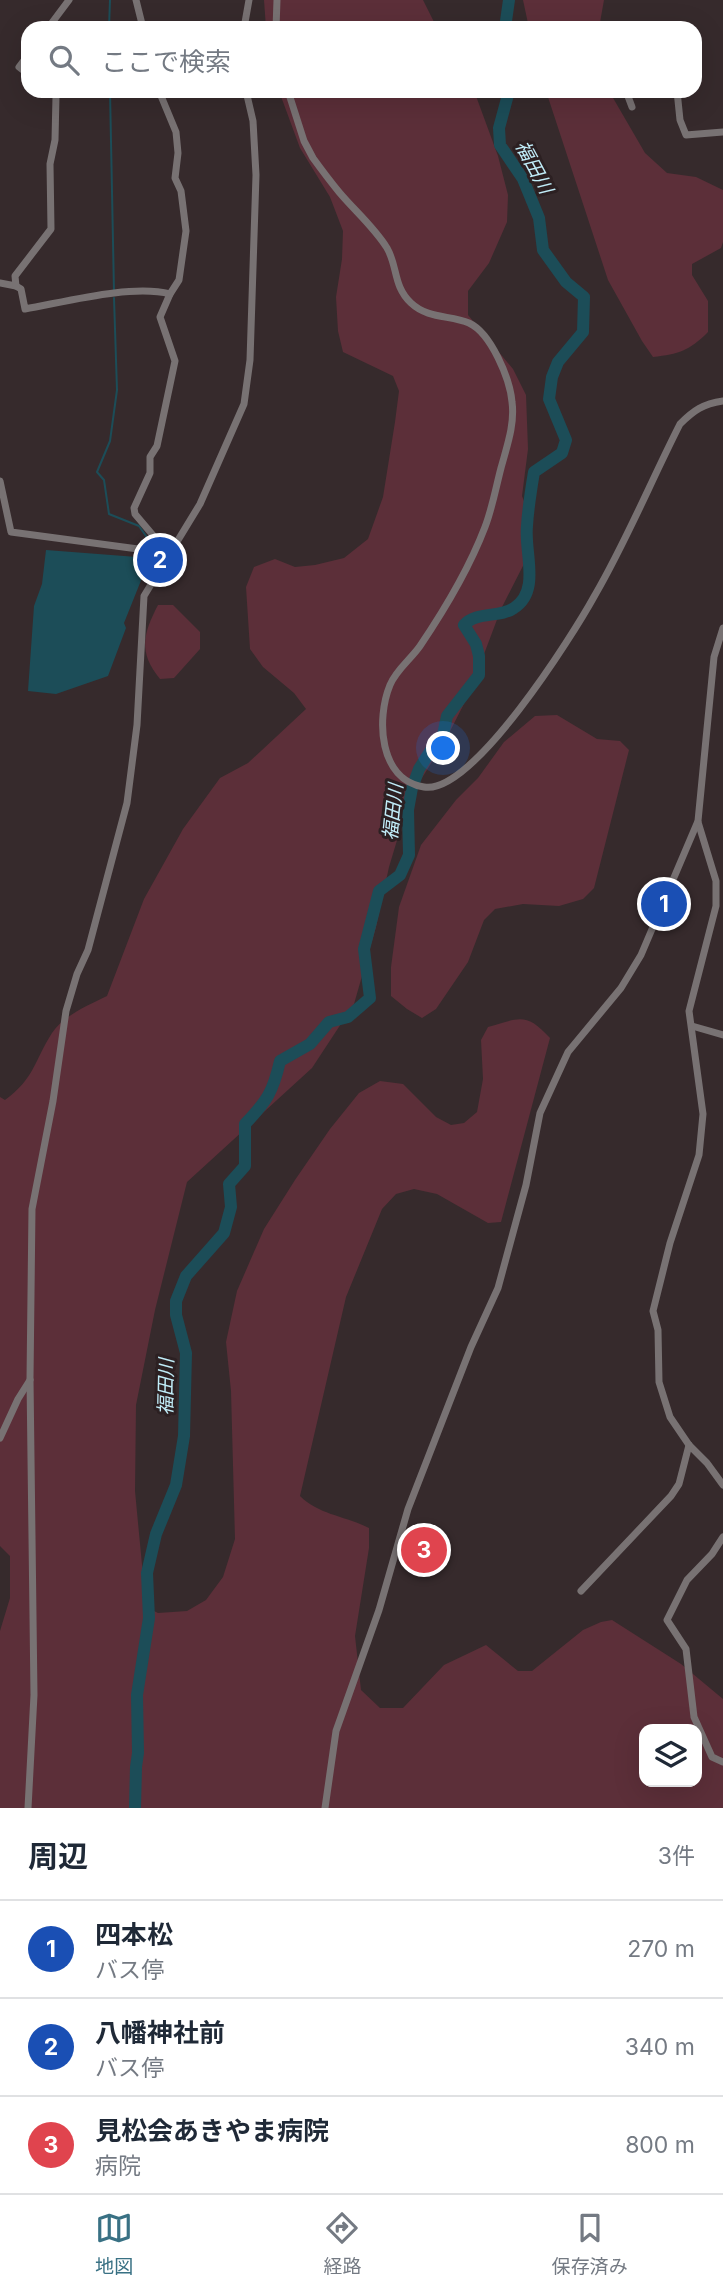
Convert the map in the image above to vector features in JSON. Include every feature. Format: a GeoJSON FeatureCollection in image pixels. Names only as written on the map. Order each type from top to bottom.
{"type":"FeatureCollection","features":[{"type":"Feature","properties":{"kind":"street"},"geometry":{"type":"LineString","coordinates":[[53,21],[69,0]]}},
{"type":"Feature","properties":{"kind":"street"},"geometry":{"type":"LineString","coordinates":[[136,0],[141,21]]}},
{"type":"Feature","properties":{"kind":"street"},"geometry":{"type":"LineString","coordinates":[[245,21],[249,0]]}},
{"type":"Feature","properties":{"kind":"street"},"geometry":{"type":"LineString","coordinates":[[276,21],[277,0]]}},
{"type":"Feature","properties":{"kind":"street"},"geometry":{"type":"LineString","coordinates":[[16,286],[15,276],[51,229],[50,164],[55,139],[56,98]]}},
{"type":"Feature","properties":{"kind":"street"},"geometry":{"type":"LineString","coordinates":[[162,98],[176,132],[178,153],[175,177],[181,191],[186,231],[179,280],[160,317],[175,361],[157,446],[150,457],[150,472],[134,508],[135,514],[168,554]]}},
{"type":"Feature","properties":{"kind":"street"},"geometry":{"type":"LineString","coordinates":[[28,1808],[34,1695],[30,1379],[32,1209],[53,1101],[61,1036],[77,974],[89,950],[127,803],[137,725],[144,596],[200,504],[244,404],[250,360],[256,174],[253,121],[248,98]]}},
{"type":"Feature","properties":{"kind":"street"},"geometry":{"type":"LineString","coordinates":[[290,98],[304,142],[313,158],[388,249],[397,283],[403,293],[419,309],[438,317],[471,324],[480,331],[493,349],[505,375],[512,401],[512,426],[486,525],[457,584],[419,648],[391,681],[386,695],[383,718],[387,757],[393,767],[410,783],[434,788],[454,780],[471,766],[533,692],[594,598],[680,424],[704,404],[723,401]]}},
{"type":"Feature","properties":{"kind":"street"},"geometry":{"type":"LineString","coordinates":[[629,98],[632,107]]}},
{"type":"Feature","properties":{"kind":"street"},"geometry":{"type":"LineString","coordinates":[[678,98],[680,120],[686,135],[723,132]]}},
{"type":"Feature","properties":{"kind":"street"},"geometry":{"type":"LineString","coordinates":[[0,283],[21,289],[25,309],[114,293],[159,291],[170,294]]}},
{"type":"Feature","properties":{"kind":"street"},"geometry":{"type":"LineString","coordinates":[[0,481],[11,532],[168,554]]}},
{"type":"Feature","properties":{"kind":"street"},"geometry":{"type":"LineString","coordinates":[[325,1808],[336,1731],[379,1611],[408,1509],[471,1347],[498,1288],[526,1185],[540,1113],[568,1052],[621,988],[641,955],[698,821],[714,657],[723,628]]}},
{"type":"Feature","properties":{"kind":"street"},"geometry":{"type":"LineString","coordinates":[[698,821],[715,878],[716,906],[689,1011],[703,1114],[699,1155],[670,1243],[653,1311],[658,1330],[659,1382],[670,1417],[689,1445],[723,1485]]}},
{"type":"Feature","properties":{"kind":"street"},"geometry":{"type":"LineString","coordinates":[[715,878],[723,873]]}},
{"type":"Feature","properties":{"kind":"street"},"geometry":{"type":"LineString","coordinates":[[692,1026],[723,1035]]}},
{"type":"Feature","properties":{"kind":"street"},"geometry":{"type":"LineString","coordinates":[[0,1438],[30,1379]]}},
{"type":"Feature","properties":{"kind":"street"},"geometry":{"type":"LineString","coordinates":[[581,1591],[671,1496],[678,1484],[689,1445]]}},
{"type":"Feature","properties":{"kind":"street"},"geometry":{"type":"LineString","coordinates":[[723,1537],[712,1554],[688,1580],[667,1620],[686,1649],[694,1717],[712,1757],[723,1762]]}},
{"type":"Feature","properties":{"kind":"shaded area"},"geometry":{"type":"Polygon","coordinates":[[[264,0],[423,0],[434,21],[266,21],[264,0]]]}},
{"type":"Feature","properties":{"kind":"shaded area"},"geometry":{"type":"Polygon","coordinates":[[[523,0],[604,0],[600,21],[528,21],[523,0]]]}},
{"type":"Feature","properties":{"kind":"shaded area"},"geometry":{"type":"Polygon","coordinates":[[[282,98],[477,98],[498,156],[508,195],[507,222],[489,263],[468,291],[468,315],[513,369],[526,395],[528,449],[522,496],[530,517],[527,558],[501,609],[469,694],[445,741],[410,797],[354,1004],[312,1068],[187,1182],[155,1310],[136,1405],[135,1491],[146,1607],[158,1613],[187,1611],[206,1600],[223,1577],[235,1539],[231,1391],[226,1342],[237,1291],[264,1229],[295,1180],[359,1093],[380,1081],[403,1084],[436,1117],[451,1125],[464,1123],[477,1112],[483,1079],[481,1040],[488,1027],[515,1020],[528,1021],[550,1038],[501,1222],[488,1223],[437,1194],[414,1189],[396,1194],[382,1209],[346,1297],[300,1496],[324,1511],[369,1528],[369,1548],[355,1636],[361,1690],[380,1708],[403,1708],[444,1665],[486,1645],[518,1671],[532,1671],[583,1630],[612,1620],[681,1664],[723,1699],[723,1808],[0,1808],[0,1631],[10,1598],[10,1556],[0,1546],[0,1097],[5,1100],[22,1084],[52,1033],[63,1021],[107,996],[144,899],[183,829],[220,778],[248,763],[306,709],[294,693],[263,667],[250,649],[246,587],[254,567],[275,559],[295,567],[344,558],[368,539],[383,497],[399,391],[393,376],[343,352],[338,331],[336,297],[343,231],[330,197],[300,148],[282,98]]]}},
{"type":"Feature","properties":{"kind":"shaded area"},"geometry":{"type":"Polygon","coordinates":[[[548,98],[613,98],[645,153],[667,173],[696,177],[723,190],[721,248],[692,264],[692,275],[708,301],[708,332],[695,344],[677,353],[653,357],[608,280],[548,98]]]}},
{"type":"Feature","properties":{"kind":"shaded area"},"geometry":{"type":"Polygon","coordinates":[[[158,605],[173,605],[200,632],[200,649],[174,678],[160,679],[148,660],[146,651],[146,634],[158,605]]]}},
{"type":"Feature","properties":{"kind":"shaded area"},"geometry":{"type":"Polygon","coordinates":[[[557,715],[597,739],[620,741],[629,750],[594,888],[583,899],[559,906],[523,904],[495,909],[484,920],[468,962],[436,1009],[422,1018],[391,996],[391,967],[399,907],[421,845],[456,800],[478,778],[504,742],[535,716],[557,715]]]}},
{"type":"Feature","properties":{"kind":"water"},"geometry":{"type":"Polygon","coordinates":[[[46,550],[150,558],[124,623],[126,628],[108,676],[56,694],[28,691],[34,606],[42,584],[46,550]]]}},
{"type":"Feature","properties":{"kind":"waterway"},"geometry":{"type":"LineString","coordinates":[[109,21],[110,0]]}},
{"type":"Feature","properties":{"kind":"waterway","name":"福田川"},"geometry":{"type":"LineString","coordinates":[[506,21],[509,0]]}},
{"type":"Feature","properties":{"kind":"waterway"},"geometry":{"type":"LineString","coordinates":[[110,98],[114,292]]}},
{"type":"Feature","properties":{"kind":"waterway","name":"福田川"},"geometry":{"type":"LineString","coordinates":[[135,1808],[137,1695],[149,1618],[147,1573],[156,1534],[176,1485],[184,1436],[186,1353],[176,1315],[176,1301],[186,1276],[224,1233],[231,1207],[229,1184],[245,1166],[245,1124],[268,1096],[280,1061],[310,1044],[329,1022],[348,1017],[370,998],[364,949],[379,891],[400,875],[409,855],[408,810],[412,788],[419,769],[433,747],[442,740],[447,716],[479,675],[476,644],[464,625],[475,618],[514,608],[527,592],[530,570],[527,526],[534,472],[562,453],[566,440],[549,399],[552,377],[558,362],[583,332],[584,297],[566,282],[543,250],[539,218],[523,179],[500,145],[499,128],[507,98]]}},
{"type":"Feature","properties":{"kind":"waterway"},"geometry":{"type":"LineString","coordinates":[[114,298],[117,390],[110,441],[97,472],[104,480],[109,514],[139,526],[153,546]]}},
{"type":"Feature","properties":{"kind":"place","name":"八幡神社前"},"geometry":{"type":"Point","coordinates":[160,560]}},
{"type":"Feature","properties":{"kind":"place","name":"四本松"},"geometry":{"type":"Point","coordinates":[664,904]}},
{"type":"Feature","properties":{"kind":"place","name":"見松会あきやま病院"},"geometry":{"type":"Point","coordinates":[424,1550]}}]}
